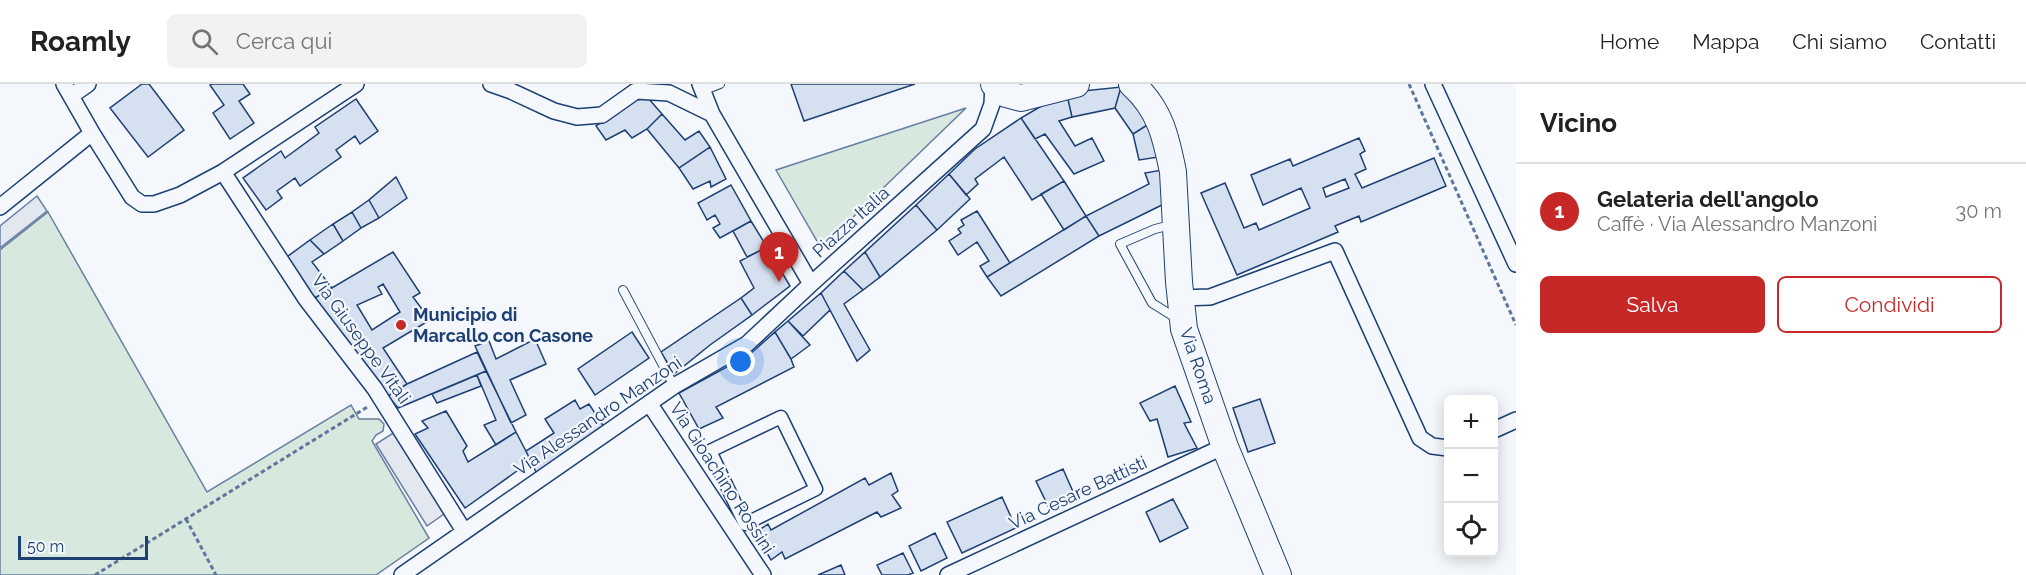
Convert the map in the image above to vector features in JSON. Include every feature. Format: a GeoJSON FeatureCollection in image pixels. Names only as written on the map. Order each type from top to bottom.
{"type":"FeatureCollection","features":[{"type":"Feature","properties":{"kind":"main road"},"geometry":{"type":"LineString","coordinates":[[994,84],[1006,94],[1021,98],[1076,84]]}},
{"type":"Feature","properties":{"kind":"main road","name":"Via Roma"},"geometry":{"type":"LineString","coordinates":[[1132,84],[1141,91],[1160,120],[1173,172],[1181,310],[1225,447],[1278,575]]}},
{"type":"Feature","properties":{"kind":"street"},"geometry":{"type":"LineString","coordinates":[[88,84],[68,90],[132,196],[142,204],[167,201],[223,172],[356,84]]}},
{"type":"Feature","properties":{"kind":"street"},"geometry":{"type":"LineString","coordinates":[[491,84],[554,111],[577,117],[602,115],[636,91],[669,93],[712,114]]}},
{"type":"Feature","properties":{"kind":"street","name":"Piazza Italia"},"geometry":{"type":"LineString","coordinates":[[701,87],[712,114],[811,284],[983,129],[992,104],[994,84]]}},
{"type":"Feature","properties":{"kind":"street"},"geometry":{"type":"LineString","coordinates":[[1433,84],[1516,264]]}},
{"type":"Feature","properties":{"kind":"street"},"geometry":{"type":"LineString","coordinates":[[0,207],[92,133]]}},
{"type":"Feature","properties":{"kind":"street","name":"Via Giuseppe Vitali"},"geometry":{"type":"LineString","coordinates":[[223,172],[306,299],[378,394],[464,531]]}},
{"type":"Feature","properties":{"kind":"street"},"geometry":{"type":"LineString","coordinates":[[1181,310],[1335,251],[1420,438],[1432,446],[1444,447]]}},
{"type":"Feature","properties":{"kind":"street","name":"Via Alessandro Manzoni"},"geometry":{"type":"LineString","coordinates":[[402,575],[674,386],[747,344],[811,284]]}},
{"type":"Feature","properties":{"kind":"street","name":"Via Gioachino Rossini"},"geometry":{"type":"LineString","coordinates":[[649,403],[763,575]]}},
{"type":"Feature","properties":{"kind":"street"},"geometry":{"type":"LineString","coordinates":[[781,417],[816,489],[745,524],[710,451],[781,417]]}},
{"type":"Feature","properties":{"kind":"street"},"geometry":{"type":"LineString","coordinates":[[1498,428],[1516,420]]}},
{"type":"Feature","properties":{"kind":"street","name":"Via Cesare Battisti"},"geometry":{"type":"LineString","coordinates":[[948,575],[1214,450],[1225,447]]}},
{"type":"Feature","properties":{"kind":"lane"},"geometry":{"type":"LineString","coordinates":[[701,87],[720,84]]}},
{"type":"Feature","properties":{"kind":"lane"},"geometry":{"type":"LineString","coordinates":[[1175,224],[1155,229],[1120,244],[1152,303],[1181,310]]}},
{"type":"Feature","properties":{"kind":"lane"},"geometry":{"type":"LineString","coordinates":[[623,290],[674,386]]}},
{"type":"Feature","properties":{"kind":"path"},"geometry":{"type":"LineString","coordinates":[[1409,84],[1516,325]]}},
{"type":"Feature","properties":{"kind":"path"},"geometry":{"type":"LineString","coordinates":[[94,575],[186,519],[378,394]]}},
{"type":"Feature","properties":{"kind":"path"},"geometry":{"type":"LineString","coordinates":[[186,519],[216,575]]}},
{"type":"Feature","properties":{"kind":"shaded area"},"geometry":{"type":"Polygon","coordinates":[[[966,108],[821,248],[776,170],[966,108]]]}},
{"type":"Feature","properties":{"kind":"shaded area"},"geometry":{"type":"Polygon","coordinates":[[[37,196],[47,211],[0,248],[0,226],[37,196]]]}},
{"type":"Feature","properties":{"kind":"shaded area"},"geometry":{"type":"Polygon","coordinates":[[[48,212],[207,492],[351,405],[359,419],[379,419],[384,424],[383,431],[372,441],[429,538],[376,575],[0,575],[0,250],[48,212]]]}},
{"type":"Feature","properties":{"kind":"shaded area"},"geometry":{"type":"Polygon","coordinates":[[[401,428],[451,509],[427,526],[376,444],[401,428]]]}},
{"type":"Feature","properties":{"kind":"building"},"geometry":{"type":"Polygon","coordinates":[[[142,84],[149,84],[184,130],[148,157],[110,108],[142,84]]]}},
{"type":"Feature","properties":{"kind":"building"},"geometry":{"type":"Polygon","coordinates":[[[243,84],[250,94],[239,101],[254,123],[230,139],[213,113],[224,105],[210,85],[243,84]]]}},
{"type":"Feature","properties":{"kind":"building"},"geometry":{"type":"Polygon","coordinates":[[[791,84],[915,84],[804,121],[791,84]]]}},
{"type":"Feature","properties":{"kind":"building"},"geometry":{"type":"Polygon","coordinates":[[[1121,87],[1115,108],[1072,117],[1067,95],[1121,87]]]}},
{"type":"Feature","properties":{"kind":"building"},"geometry":{"type":"Polygon","coordinates":[[[1121,87],[1152,122],[1133,134],[1115,108],[1121,87]]]}},
{"type":"Feature","properties":{"kind":"building"},"geometry":{"type":"Polygon","coordinates":[[[1067,95],[1072,117],[1059,121],[1075,146],[1092,138],[1104,161],[1074,174],[1045,134],[1035,139],[1021,118],[1055,98],[1067,95]]]}},
{"type":"Feature","properties":{"kind":"building"},"geometry":{"type":"Polygon","coordinates":[[[648,98],[662,114],[647,129],[632,138],[625,130],[606,140],[596,126],[632,101],[648,98]]]}},
{"type":"Feature","properties":{"kind":"building"},"geometry":{"type":"Polygon","coordinates":[[[356,99],[378,131],[360,144],[355,136],[336,150],[341,157],[300,186],[295,178],[277,191],[282,198],[266,210],[243,178],[281,151],[285,158],[319,133],[315,127],[356,99]]]}},
{"type":"Feature","properties":{"kind":"building"},"geometry":{"type":"Polygon","coordinates":[[[662,114],[685,140],[699,131],[710,147],[679,168],[647,129],[662,114]]]}},
{"type":"Feature","properties":{"kind":"building"},"geometry":{"type":"Polygon","coordinates":[[[1021,118],[1064,181],[1032,200],[1004,157],[975,179],[978,184],[966,195],[949,174],[975,149],[1021,118]]]}},
{"type":"Feature","properties":{"kind":"building"},"geometry":{"type":"Polygon","coordinates":[[[1152,122],[1159,157],[1139,160],[1133,134],[1152,122]]]}},
{"type":"Feature","properties":{"kind":"building"},"geometry":{"type":"Polygon","coordinates":[[[1359,138],[1365,151],[1360,154],[1366,169],[1355,174],[1362,188],[1434,158],[1446,186],[1361,222],[1359,216],[1335,226],[1338,232],[1237,275],[1201,193],[1225,183],[1244,228],[1256,223],[1259,230],[1310,208],[1301,188],[1263,205],[1251,175],[1290,159],[1293,166],[1359,138]],[[1345,179],[1323,188],[1326,197],[1349,188],[1345,179]]]}},
{"type":"Feature","properties":{"kind":"building"},"geometry":{"type":"Polygon","coordinates":[[[710,147],[726,179],[711,187],[710,181],[693,189],[679,168],[710,147]]]}},
{"type":"Feature","properties":{"kind":"building"},"geometry":{"type":"Polygon","coordinates":[[[1162,170],[1168,202],[1099,236],[1086,216],[1149,184],[1145,173],[1162,170]]]}},
{"type":"Feature","properties":{"kind":"building"},"geometry":{"type":"Polygon","coordinates":[[[949,174],[970,199],[937,230],[916,205],[949,174]]]}},
{"type":"Feature","properties":{"kind":"building"},"geometry":{"type":"Polygon","coordinates":[[[396,177],[407,198],[379,218],[369,200],[396,177]]]}},
{"type":"Feature","properties":{"kind":"building"},"geometry":{"type":"Polygon","coordinates":[[[1064,181],[1086,216],[1064,230],[1041,194],[1064,181]]]}},
{"type":"Feature","properties":{"kind":"building"},"geometry":{"type":"Polygon","coordinates":[[[731,185],[751,221],[720,238],[713,228],[720,224],[715,215],[707,220],[698,203],[731,185]]]}},
{"type":"Feature","properties":{"kind":"building"},"geometry":{"type":"Polygon","coordinates":[[[369,200],[379,218],[361,228],[352,212],[369,200]]]}},
{"type":"Feature","properties":{"kind":"building"},"geometry":{"type":"Polygon","coordinates":[[[916,205],[937,230],[880,277],[865,252],[916,205]]]}},
{"type":"Feature","properties":{"kind":"building"},"geometry":{"type":"Polygon","coordinates":[[[977,211],[1010,263],[987,277],[980,266],[989,261],[977,242],[958,255],[949,241],[961,233],[958,229],[964,225],[961,220],[977,211]]]}},
{"type":"Feature","properties":{"kind":"building"},"geometry":{"type":"Polygon","coordinates":[[[352,212],[361,228],[343,241],[333,224],[352,212]]]}},
{"type":"Feature","properties":{"kind":"building"},"geometry":{"type":"Polygon","coordinates":[[[1086,216],[1099,236],[1001,296],[987,277],[1086,216]]]}},
{"type":"Feature","properties":{"kind":"building"},"geometry":{"type":"Polygon","coordinates":[[[751,221],[767,247],[747,257],[733,231],[751,221]]]}},
{"type":"Feature","properties":{"kind":"building"},"geometry":{"type":"Polygon","coordinates":[[[333,224],[343,241],[324,254],[310,240],[333,224]]]}},
{"type":"Feature","properties":{"kind":"building"},"geometry":{"type":"Polygon","coordinates":[[[310,240],[324,254],[312,262],[332,288],[313,299],[284,259],[310,240]]]}},
{"type":"Feature","properties":{"kind":"building"},"geometry":{"type":"Polygon","coordinates":[[[767,247],[790,286],[752,315],[741,298],[754,288],[740,261],[767,247]]]}},
{"type":"Feature","properties":{"kind":"building","name":"Municipio di Marcallo con Casone"},"geometry":{"type":"Polygon","coordinates":[[[393,252],[420,293],[413,297],[430,320],[383,348],[407,384],[388,396],[313,299],[393,252]],[[383,284],[378,287],[382,294],[357,305],[372,330],[400,312],[383,284]]]}},
{"type":"Feature","properties":{"kind":"building"},"geometry":{"type":"Polygon","coordinates":[[[865,252],[880,277],[863,290],[844,271],[865,252]]]}},
{"type":"Feature","properties":{"kind":"building"},"geometry":{"type":"Polygon","coordinates":[[[844,271],[863,290],[844,304],[870,350],[857,361],[821,293],[844,271]]]}},
{"type":"Feature","properties":{"kind":"building"},"geometry":{"type":"Polygon","coordinates":[[[821,293],[830,310],[803,336],[788,321],[821,293]]]}},
{"type":"Feature","properties":{"kind":"building"},"geometry":{"type":"Polygon","coordinates":[[[741,298],[752,315],[674,374],[661,352],[741,298]]]}},
{"type":"Feature","properties":{"kind":"building"},"geometry":{"type":"Polygon","coordinates":[[[788,321],[810,345],[791,359],[775,332],[788,321]]]}},
{"type":"Feature","properties":{"kind":"building"},"geometry":{"type":"Polygon","coordinates":[[[632,332],[649,358],[595,395],[578,369],[632,332]]]}},
{"type":"Feature","properties":{"kind":"building"},"geometry":{"type":"Polygon","coordinates":[[[775,332],[794,367],[716,407],[723,418],[699,429],[679,393],[749,355],[775,332]]]}},
{"type":"Feature","properties":{"kind":"building"},"geometry":{"type":"Polygon","coordinates":[[[535,339],[546,364],[510,380],[526,415],[511,423],[475,346],[489,341],[496,359],[535,339]]]}},
{"type":"Feature","properties":{"kind":"building"},"geometry":{"type":"Polygon","coordinates":[[[477,352],[486,371],[398,408],[388,396],[407,384],[477,352]]]}},
{"type":"Feature","properties":{"kind":"building"},"geometry":{"type":"Polygon","coordinates":[[[486,371],[516,432],[496,445],[484,425],[496,420],[477,375],[486,371]]]}},
{"type":"Feature","properties":{"kind":"building"},"geometry":{"type":"Polygon","coordinates":[[[477,375],[481,386],[437,403],[432,394],[477,375]]]}},
{"type":"Feature","properties":{"kind":"building"},"geometry":{"type":"Polygon","coordinates":[[[1175,386],[1191,422],[1184,423],[1197,448],[1168,457],[1157,419],[1150,421],[1140,403],[1175,386]]]}},
{"type":"Feature","properties":{"kind":"building"},"geometry":{"type":"Polygon","coordinates":[[[1260,399],[1275,443],[1248,452],[1233,408],[1260,399]]]}},
{"type":"Feature","properties":{"kind":"building"},"geometry":{"type":"Polygon","coordinates":[[[575,400],[580,409],[589,404],[604,427],[537,474],[526,451],[554,433],[545,419],[575,400]]]}},
{"type":"Feature","properties":{"kind":"building"},"geometry":{"type":"Polygon","coordinates":[[[446,411],[467,446],[463,451],[468,462],[516,432],[531,461],[465,508],[415,434],[428,428],[422,421],[446,411]]]}},
{"type":"Feature","properties":{"kind":"building"},"geometry":{"type":"Polygon","coordinates":[[[1063,469],[1074,494],[1048,506],[1036,481],[1063,469]]]}},
{"type":"Feature","properties":{"kind":"building"},"geometry":{"type":"Polygon","coordinates":[[[891,473],[898,491],[892,495],[901,508],[881,517],[877,512],[785,559],[782,552],[771,560],[755,533],[768,524],[771,530],[865,478],[869,485],[891,473]]]}},
{"type":"Feature","properties":{"kind":"building"},"geometry":{"type":"Polygon","coordinates":[[[1002,497],[1016,528],[962,553],[947,522],[1002,497]]]}},
{"type":"Feature","properties":{"kind":"building"},"geometry":{"type":"Polygon","coordinates":[[[1173,499],[1188,528],[1160,542],[1146,512],[1173,499]]]}},
{"type":"Feature","properties":{"kind":"building"},"geometry":{"type":"Polygon","coordinates":[[[935,533],[947,558],[921,571],[909,546],[935,533]]]}},
{"type":"Feature","properties":{"kind":"building"},"geometry":{"type":"Polygon","coordinates":[[[903,553],[913,573],[882,575],[877,565],[903,553]]]}},
{"type":"Feature","properties":{"kind":"building"},"geometry":{"type":"Polygon","coordinates":[[[841,565],[845,575],[818,575],[841,565]]]}},
{"type":"Feature","properties":{"kind":"place","name":"Gelateria dell'angolo"},"geometry":{"type":"Point","coordinates":[779,282]}},
{"type":"Feature","properties":{"kind":"place","name":"Municipio di Marcallo con Casone"},"geometry":{"type":"Point","coordinates":[401,325]}}]}
